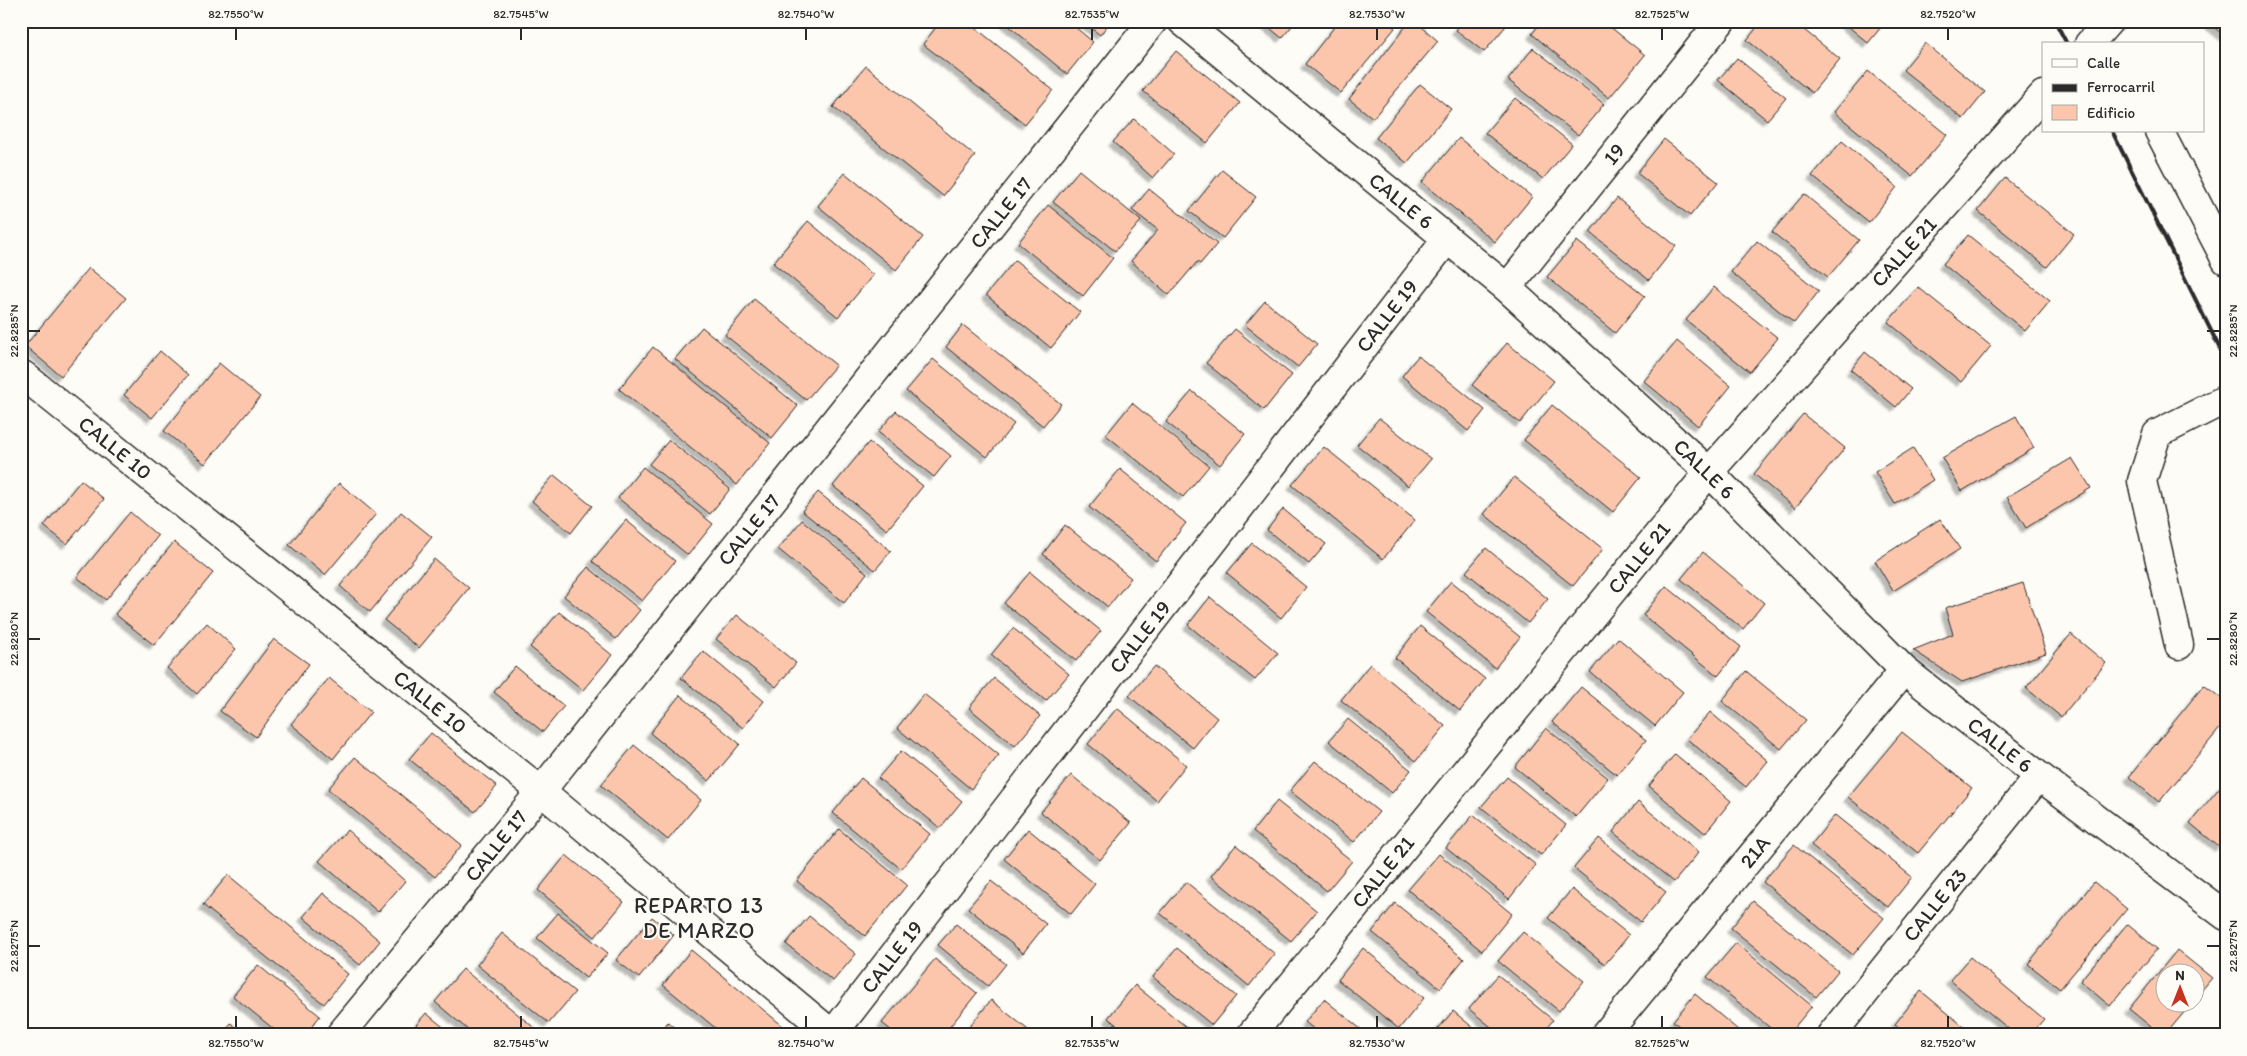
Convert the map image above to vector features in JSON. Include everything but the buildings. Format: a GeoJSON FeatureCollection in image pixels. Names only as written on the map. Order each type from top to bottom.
{"type":"FeatureCollection","features":[{"type":"Feature","properties":{"kind":"street","name":"CALLE 17"},"geometry":{"type":"LineString","coordinates":[[340,1035],[540,791],[1154,21]]}},
{"type":"Feature","properties":{"kind":"street","name":"CALLE 6"},"geometry":{"type":"LineString","coordinates":[[1182,21],[1506,288],[1709,472],[1904,670],[2039,776],[2226,916]]}},
{"type":"Feature","properties":{"kind":"street","name":"19"},"geometry":{"type":"LineString","coordinates":[[1506,288],[1721,21]]}},
{"type":"Feature","properties":{"kind":"street","name":"CALLE 21"},"geometry":{"type":"LineString","coordinates":[[1251,1035],[1709,472],[2042,96]]}},
{"type":"Feature","properties":{"kind":"street"},"geometry":{"type":"LineString","coordinates":[[2160,132],[2226,260]]}},
{"type":"Feature","properties":{"kind":"street","name":"CALLE 19"},"geometry":{"type":"LineString","coordinates":[[833,1035],[1447,239]]}},
{"type":"Feature","properties":{"kind":"street","name":"CALLE 10"},"geometry":{"type":"LineString","coordinates":[[23,374],[540,791],[833,1035]]}},
{"type":"Feature","properties":{"kind":"street"},"geometry":{"type":"LineString","coordinates":[[2179,645],[2142,481],[2157,434],[2226,399]]}},
{"type":"Feature","properties":{"kind":"street","name":"21A"},"geometry":{"type":"LineString","coordinates":[[1605,1035],[1904,670]]}},
{"type":"Feature","properties":{"kind":"street","name":"CALLE 23"},"geometry":{"type":"LineString","coordinates":[[1831,1035],[2039,776]]}},
{"type":"Feature","properties":{"kind":"railway"},"geometry":{"type":"LineString","coordinates":[[2055,21],[2066,42]]}},
{"type":"Feature","properties":{"kind":"railway"},"geometry":{"type":"LineString","coordinates":[[2112,132],[2226,361]]}},
{"type":"Feature","properties":{"kind":"district","name":"REPARTO 13 DE MARZO"},"geometry":{"type":"Point","coordinates":[699,918]}}]}
